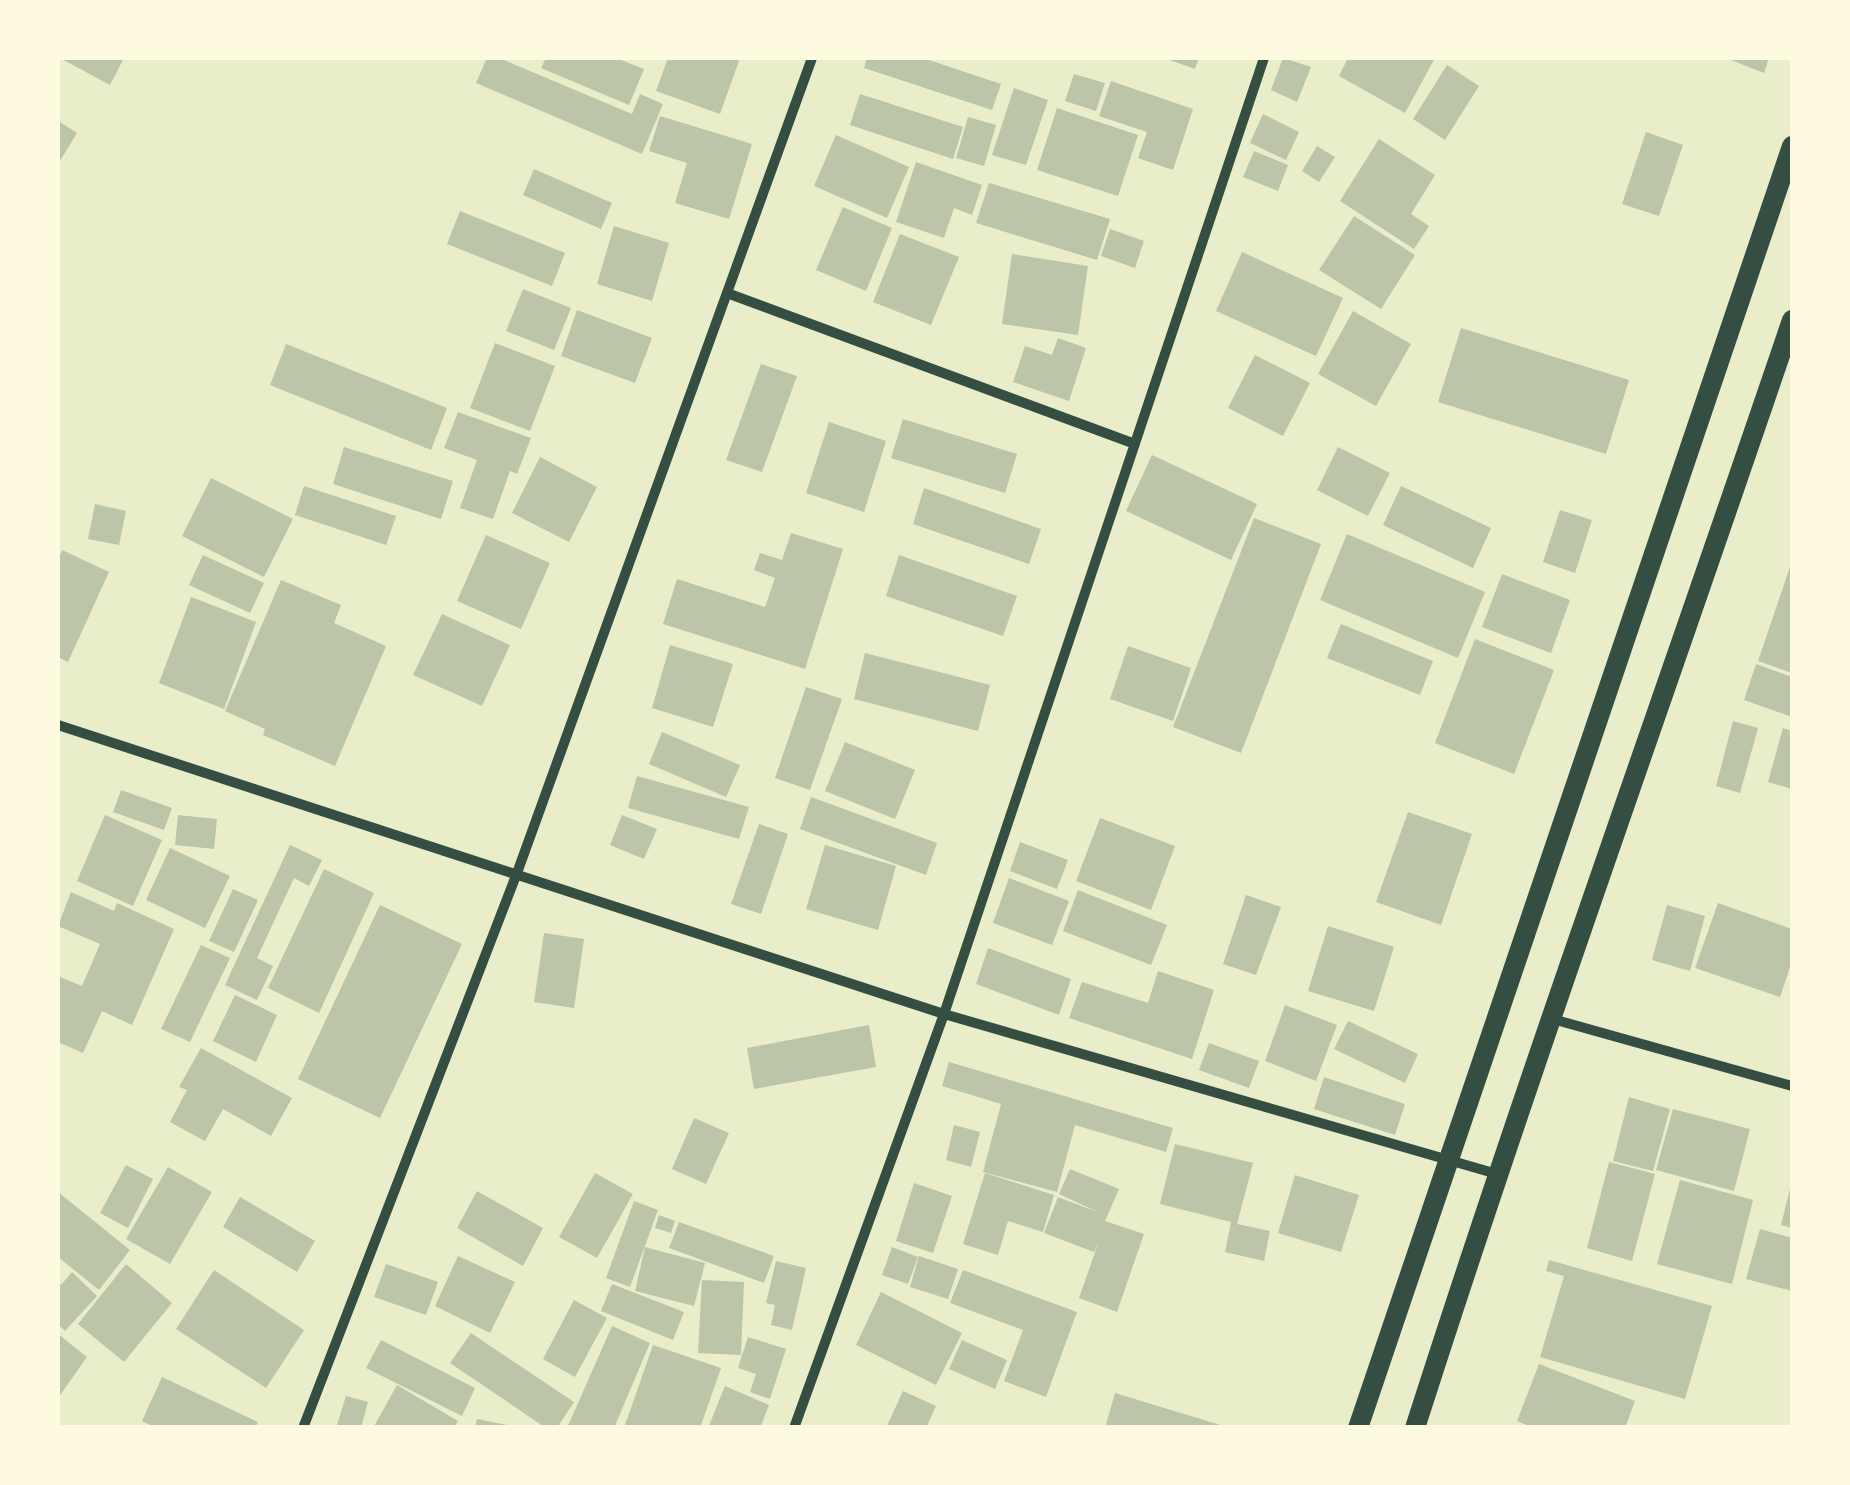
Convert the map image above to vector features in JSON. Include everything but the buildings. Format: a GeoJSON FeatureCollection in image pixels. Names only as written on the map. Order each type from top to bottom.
{"type":"FeatureCollection","features":[{"type":"Feature","properties":{"kind":"main road"},"geometry":{"type":"LineString","coordinates":[[1358,1428],[1792,146]]}},
{"type":"Feature","properties":{"kind":"main road"},"geometry":{"type":"LineString","coordinates":[[1415,1428],[1549,1018],[1629,800],[1792,320]]}},
{"type":"Feature","properties":{"kind":"street"},"geometry":{"type":"LineString","coordinates":[[303,1428],[517,873],[812,58]]}},
{"type":"Feature","properties":{"kind":"street"},"geometry":{"type":"LineString","coordinates":[[794,1428],[944,1014],[1264,58]]}},
{"type":"Feature","properties":{"kind":"street"},"geometry":{"type":"LineString","coordinates":[[727,292],[1135,444]]}},
{"type":"Feature","properties":{"kind":"street"},"geometry":{"type":"LineString","coordinates":[[58,725],[944,1014],[1496,1174]]}},
{"type":"Feature","properties":{"kind":"street"},"geometry":{"type":"LineString","coordinates":[[1549,1018],[1792,1086]]}}]}
